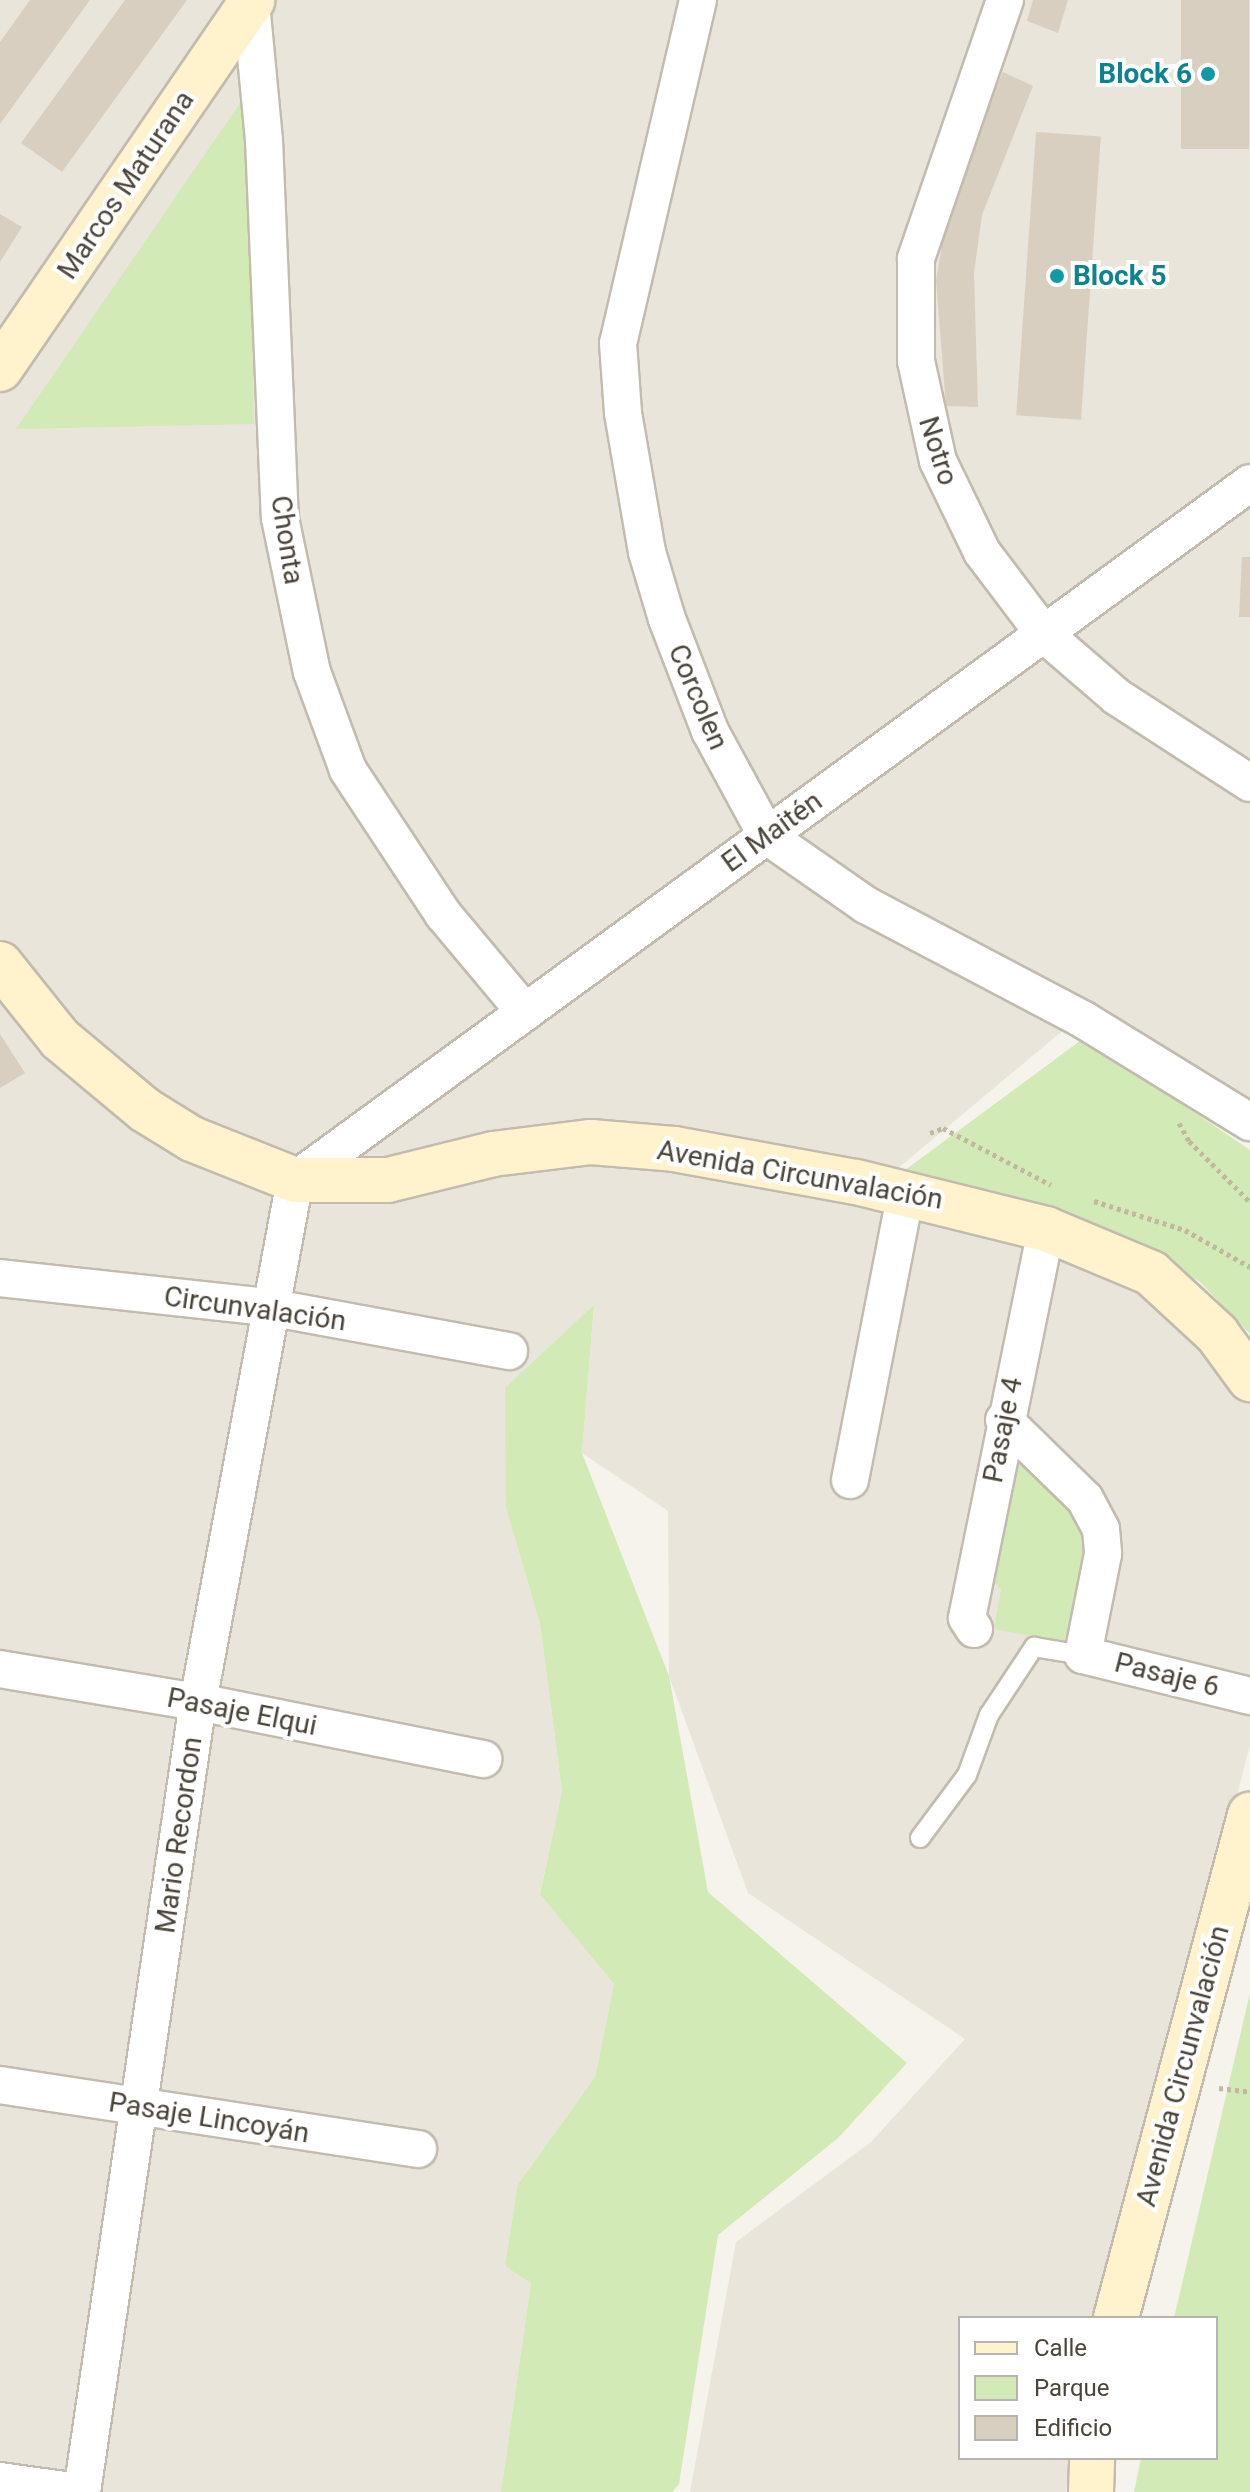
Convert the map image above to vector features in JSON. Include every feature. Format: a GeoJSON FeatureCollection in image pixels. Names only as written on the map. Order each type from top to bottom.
{"type":"FeatureCollection","features":[{"type":"Feature","properties":{"kind":"street","name":"Corcolen"},"geometry":{"type":"LineString","coordinates":[[698,0],[618,343],[623,413],[644,538],[667,619],[710,731],[767,836],[866,905],[1084,1020],[1250,1122]]}},
{"type":"Feature","properties":{"kind":"street","name":"Notro"},"geometry":{"type":"LineString","coordinates":[[1005,0],[916,259],[913,310],[924,412],[943,472],[982,552],[1044,634],[1117,697],[1250,783]]}},
{"type":"Feature","properties":{"kind":"street","name":"Marcos Maturana"},"geometry":{"type":"LineString","coordinates":[[0,369],[252,2]]}},
{"type":"Feature","properties":{"kind":"street","name":"Chonta"},"geometry":{"type":"LineString","coordinates":[[252,2],[264,140],[280,518],[312,672],[348,770],[443,914],[525,1012]]}},
{"type":"Feature","properties":{"kind":"street","name":"El Maitén"},"geometry":{"type":"LineString","coordinates":[[295,1180],[1250,483]]}},
{"type":"Feature","properties":{"kind":"street"},"geometry":{"type":"LineString","coordinates":[[0,964],[60,1039],[145,1110],[192,1139],[295,1180]]}},
{"type":"Feature","properties":{"kind":"street","name":"Avenida Circunvalación"},"geometry":{"type":"LineString","coordinates":[[295,1180],[388,1180],[493,1154],[591,1142],[674,1149],[906,1192],[1046,1229],[1151,1273],[1217,1334],[1250,1379]]}},
{"type":"Feature","properties":{"kind":"street","name":"Mario Recordon"},"geometry":{"type":"LineString","coordinates":[[80,2492],[141,2107],[198,1702],[274,1308],[295,1180]]}},
{"type":"Feature","properties":{"kind":"street"},"geometry":{"type":"LineString","coordinates":[[850,1480],[906,1192]]}},
{"type":"Feature","properties":{"kind":"street","name":"Pasaje 4"},"geometry":{"type":"LineString","coordinates":[[974,1629],[967,1618],[1004,1420],[1046,1229]]}},
{"type":"Feature","properties":{"kind":"street","name":"Circunvalación"},"geometry":{"type":"LineString","coordinates":[[0,1278],[274,1308],[509,1351]]}},
{"type":"Feature","properties":{"kind":"street"},"geometry":{"type":"LineString","coordinates":[[1004,1420],[1085,1499],[1101,1529],[1103,1554],[1083,1655]]}},
{"type":"Feature","properties":{"kind":"street","name":"Pasaje 6"},"geometry":{"type":"LineString","coordinates":[[1083,1655],[1250,1696]]}},
{"type":"Feature","properties":{"kind":"street","name":"Pasaje Elqui"},"geometry":{"type":"LineString","coordinates":[[0,1669],[198,1702],[483,1759]]}},
{"type":"Feature","properties":{"kind":"street","name":"Avenida Circunvalación"},"geometry":{"type":"LineString","coordinates":[[1117,2316],[1250,1815]]}},
{"type":"Feature","properties":{"kind":"street","name":"Pasaje Lincoyán"},"geometry":{"type":"LineString","coordinates":[[0,2085],[418,2149]]}},
{"type":"Feature","properties":{"kind":"street"},"geometry":{"type":"LineString","coordinates":[[1091,2492],[1092,2460]]}},
{"type":"Feature","properties":{"kind":"street"},"geometry":{"type":"LineString","coordinates":[[0,2481],[80,2492]]}},
{"type":"Feature","properties":{"kind":"lane"},"geometry":{"type":"LineString","coordinates":[[920,1838],[967,1775],[989,1715],[1034,1647],[1083,1655]]}},
{"type":"Feature","properties":{"kind":"path"},"geometry":{"type":"LineString","coordinates":[[1171,1074],[1175,1114],[1189,1141],[1250,1202]]}},
{"type":"Feature","properties":{"kind":"path"},"geometry":{"type":"LineString","coordinates":[[930,1133],[943,1128],[1064,1190]]}},
{"type":"Feature","properties":{"kind":"path"},"geometry":{"type":"LineString","coordinates":[[1088,1199],[1185,1230],[1250,1267]]}},
{"type":"Feature","properties":{"kind":"shaded area"},"geometry":{"type":"Polygon","coordinates":[[[0,0],[1250,0],[1250,1104],[1090,1008],[860,1200],[1032,1240],[1153,1291],[1250,1396],[1250,1745],[1103,2316],[958,2316],[958,2460],[1070,2460],[1066,2492],[690,2492],[736,2242],[871,2142],[965,2039],[748,1893],[669,1676],[668,1511],[582,1453],[594,1307],[506,1508],[540,1624],[562,1791],[540,1893],[614,1984],[595,2077],[518,2184],[531,2283],[501,2492],[0,2492],[0,0]]]}},
{"type":"Feature","properties":{"kind":"green space"},"geometry":{"type":"Polygon","coordinates":[[[247,93],[254,424],[16,429],[247,93]]]}},
{"type":"Feature","properties":{"kind":"green space"},"geometry":{"type":"Polygon","coordinates":[[[1084,1038],[1250,1150],[1250,1334],[1200,1282],[1150,1252],[901,1173],[1084,1038]]]}},
{"type":"Feature","properties":{"kind":"green space"},"geometry":{"type":"Polygon","coordinates":[[[594,1305],[582,1453],[669,1676],[708,1892],[907,2063],[838,2138],[718,2235],[679,2484],[672,2492],[501,2492],[531,2283],[505,2266],[518,2184],[595,2077],[614,1984],[540,1894],[562,1791],[540,1624],[506,1508],[505,1388],[594,1305]]]}},
{"type":"Feature","properties":{"kind":"green space"},"geometry":{"type":"Polygon","coordinates":[[[1014,1452],[1063,1495],[1089,1536],[1064,1642],[994,1629],[1001,1590],[992,1579],[1014,1452]]]}},
{"type":"Feature","properties":{"kind":"green space"},"geometry":{"type":"Polygon","coordinates":[[[1250,1993],[1250,2492],[1134,2492],[1141,2460],[1218,2460],[1218,2316],[1174,2316],[1250,1993]]]}},
{"type":"Feature","properties":{"kind":"building"},"geometry":{"type":"Polygon","coordinates":[[[30,0],[90,0],[0,124],[0,42],[30,0]]]}},
{"type":"Feature","properties":{"kind":"building"},"geometry":{"type":"Polygon","coordinates":[[[125,0],[187,0],[62,172],[21,143],[125,0]]]}},
{"type":"Feature","properties":{"kind":"building"},"geometry":{"type":"Polygon","coordinates":[[[1033,0],[1068,0],[1058,33],[1027,21],[1033,0]]]}},
{"type":"Feature","properties":{"kind":"building","name":"Block 6"},"geometry":{"type":"Polygon","coordinates":[[[1181,0],[1249,0],[1249,149],[1181,149],[1181,0]]]}},
{"type":"Feature","properties":{"kind":"building"},"geometry":{"type":"Polygon","coordinates":[[[1003,72],[1033,86],[982,215],[974,273],[978,407],[946,406],[936,280],[950,201],[1003,72]]]}},
{"type":"Feature","properties":{"kind":"building","name":"Block 5"},"geometry":{"type":"Polygon","coordinates":[[[1036,132],[1101,137],[1081,420],[1016,415],[1036,132]]]}},
{"type":"Feature","properties":{"kind":"building"},"geometry":{"type":"Polygon","coordinates":[[[0,214],[22,227],[0,262],[0,214]]]}},
{"type":"Feature","properties":{"kind":"building"},"geometry":{"type":"Polygon","coordinates":[[[1242,557],[1250,557],[1250,617],[1239,617],[1242,557]]]}},
{"type":"Feature","properties":{"kind":"building"},"geometry":{"type":"Polygon","coordinates":[[[0,1034],[25,1073],[0,1088],[0,1034]]]}},
{"type":"Feature","properties":{"kind":"place","name":"Block 6"},"geometry":{"type":"Point","coordinates":[1208,74]}},
{"type":"Feature","properties":{"kind":"place","name":"Block 5"},"geometry":{"type":"Point","coordinates":[1057,276]}}]}
